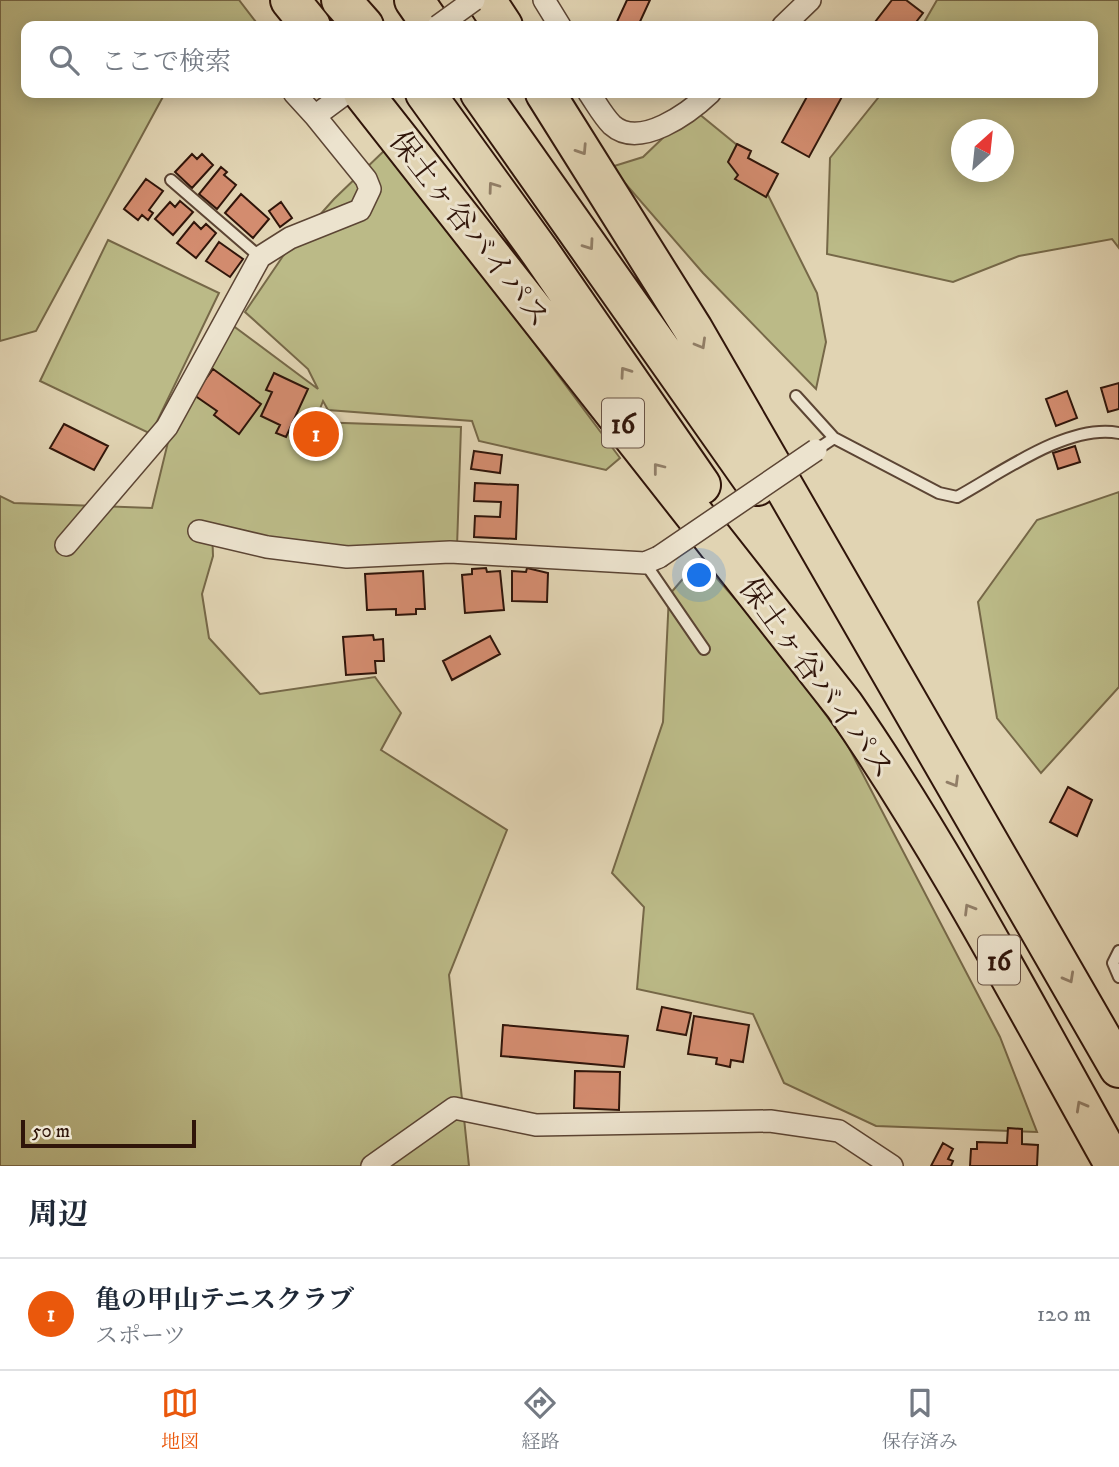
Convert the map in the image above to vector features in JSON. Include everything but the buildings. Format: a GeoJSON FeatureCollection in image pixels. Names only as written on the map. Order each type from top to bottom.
{"type":"FeatureCollection","features":[{"type":"Feature","properties":{"kind":"highway"},"geometry":{"type":"LineString","coordinates":[[290,0],[307,21]]}},
{"type":"Feature","properties":{"kind":"highway"},"geometry":{"type":"LineString","coordinates":[[341,0],[359,21]]}},
{"type":"Feature","properties":{"kind":"highway"},"geometry":{"type":"LineString","coordinates":[[358,0],[373,21]]}},
{"type":"Feature","properties":{"kind":"highway"},"geometry":{"type":"LineString","coordinates":[[414,0],[429,21]]}},
{"type":"Feature","properties":{"kind":"highway"},"geometry":{"type":"LineString","coordinates":[[432,0],[446,21]]}},
{"type":"Feature","properties":{"kind":"highway"},"geometry":{"type":"LineString","coordinates":[[486,0],[500,21]]}},
{"type":"Feature","properties":{"kind":"highway","name":"保土ヶ谷バイパス"},"geometry":{"type":"LineString","coordinates":[[367,98],[797,643],[879,756],[1115,1166]]}},
{"type":"Feature","properties":{"kind":"highway","name":"16"},"geometry":{"type":"LineString","coordinates":[[484,98],[919,723]]}},
{"type":"Feature","properties":{"kind":"highway","name":"16"},"geometry":{"type":"LineString","coordinates":[[492,98],[535,169]]}},
{"type":"Feature","properties":{"kind":"highway","name":"保土ヶ谷バイパス"},"geometry":{"type":"LineString","coordinates":[[548,98],[692,330],[1119,1068]]}},
{"type":"Feature","properties":{"kind":"highway","name":"16"},"geometry":{"type":"LineString","coordinates":[[428,99],[589,320],[806,636],[879,756]]}},
{"type":"Feature","properties":{"kind":"street"},"geometry":{"type":"LineString","coordinates":[[445,21],[474,0]]}},
{"type":"Feature","properties":{"kind":"street"},"geometry":{"type":"LineString","coordinates":[[544,0],[557,21]]}},
{"type":"Feature","properties":{"kind":"street"},"geometry":{"type":"LineString","coordinates":[[788,21],[810,0]]}},
{"type":"Feature","properties":{"kind":"street"},"geometry":{"type":"LineString","coordinates":[[66,545],[167,427],[260,257],[290,238],[350,216],[360,210],[368,200],[370,189],[366,180],[319,113],[300,98]]}},
{"type":"Feature","properties":{"kind":"street"},"geometry":{"type":"LineString","coordinates":[[319,113],[339,98]]}},
{"type":"Feature","properties":{"kind":"street"},"geometry":{"type":"LineString","coordinates":[[593,98],[614,127],[643,134],[688,113],[704,98]]}},
{"type":"Feature","properties":{"kind":"street"},"geometry":{"type":"LineString","coordinates":[[199,531],[267,547],[347,557],[450,552],[652,560],[825,444]]}},
{"type":"Feature","properties":{"kind":"street"},"geometry":{"type":"LineString","coordinates":[[372,1166],[454,1108],[536,1125],[770,1121],[839,1131],[892,1166]]}},
{"type":"Feature","properties":{"kind":"lane"},"geometry":{"type":"LineString","coordinates":[[171,180],[260,257]]}},
{"type":"Feature","properties":{"kind":"lane"},"geometry":{"type":"LineString","coordinates":[[796,396],[825,444],[939,493],[957,497],[1049,446],[1102,430],[1119,433]]}},
{"type":"Feature","properties":{"kind":"lane"},"geometry":{"type":"LineString","coordinates":[[652,560],[704,649]]}},
{"type":"Feature","properties":{"kind":"lane"},"geometry":{"type":"LineString","coordinates":[[1119,951],[1114,963],[1119,977]]}},
{"type":"Feature","properties":{"kind":"shaded area"},"geometry":{"type":"Polygon","coordinates":[[[0,0],[239,0],[255,21],[21,21],[21,98],[162,98],[36,331],[0,341],[0,0]]]}},
{"type":"Feature","properties":{"kind":"shaded area"},"geometry":{"type":"Polygon","coordinates":[[[937,0],[1119,0],[1119,248],[1112,239],[1019,256],[953,282],[827,254],[830,158],[878,98],[1098,98],[1098,21],[925,21],[937,0]]]}},
{"type":"Feature","properties":{"kind":"shaded area"},"geometry":{"type":"Polygon","coordinates":[[[693,109],[737,145],[759,177],[817,293],[826,342],[816,389],[703,273],[611,167],[643,157],[693,109]]]}},
{"type":"Feature","properties":{"kind":"shaded area"},"geometry":{"type":"Polygon","coordinates":[[[388,147],[620,458],[606,470],[479,441],[472,421],[328,410],[323,401],[315,422],[461,427],[457,547],[347,549],[287,543],[212,526],[213,556],[202,594],[209,638],[260,694],[375,677],[401,713],[381,750],[507,830],[449,975],[469,1166],[0,1166],[0,496],[14,503],[152,508],[168,442],[228,322],[318,389],[308,369],[245,312],[283,256],[334,199],[388,147]]]}},
{"type":"Feature","properties":{"kind":"shaded area"},"geometry":{"type":"Polygon","coordinates":[[[108,240],[219,293],[151,434],[40,381],[108,240]]]}},
{"type":"Feature","properties":{"kind":"shaded area"},"geometry":{"type":"Polygon","coordinates":[[[1119,492],[1119,687],[1041,773],[997,718],[978,602],[1037,520],[1119,492]]]}},
{"type":"Feature","properties":{"kind":"shaded area"},"geometry":{"type":"Polygon","coordinates":[[[700,559],[772,641],[847,744],[1000,1037],[1037,1132],[876,1126],[784,1083],[753,1014],[637,989],[644,907],[612,873],[663,722],[669,595],[700,559]]]}},
{"type":"Feature","properties":{"kind":"place","name":"亀の甲山テニスクラブ"},"geometry":{"type":"Point","coordinates":[316,434]}}]}
